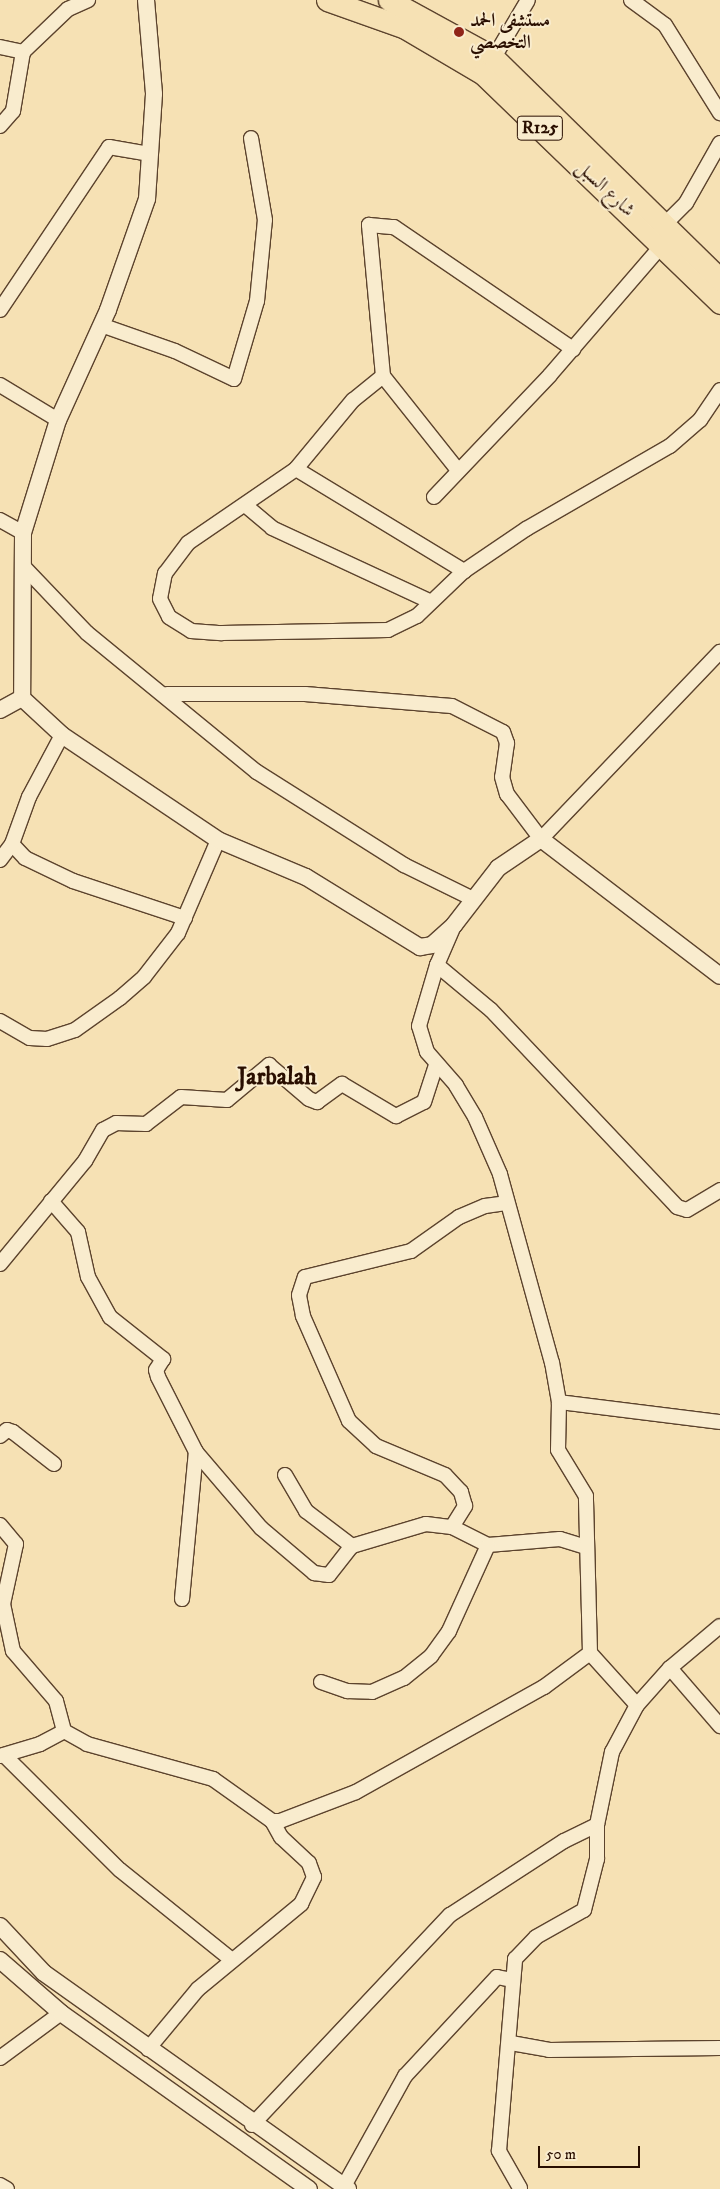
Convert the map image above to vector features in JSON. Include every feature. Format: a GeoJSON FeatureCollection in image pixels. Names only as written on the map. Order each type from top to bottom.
{"type":"FeatureCollection","features":[{"type":"Feature","properties":{"kind":"main road","name":"شارع السبل"},"geometry":{"type":"LineString","coordinates":[[327,0],[405,28],[488,66]]}},
{"type":"Feature","properties":{"kind":"main road","name":"شارع السبل"},"geometry":{"type":"LineString","coordinates":[[389,0],[488,66],[664,235],[720,279]]}},
{"type":"Feature","properties":{"kind":"main road","name":"شارع السبل"},"geometry":{"type":"LineString","coordinates":[[664,235],[720,303]]}},
{"type":"Feature","properties":{"kind":"street"},"geometry":{"type":"LineString","coordinates":[[0,126],[13,111],[23,52],[68,9],[88,0]]}},
{"type":"Feature","properties":{"kind":"street"},"geometry":{"type":"LineString","coordinates":[[146,0],[154,94],[148,199],[101,325],[58,420],[23,533],[22,698],[62,735],[218,840],[306,877],[420,947],[432,945],[454,925],[498,868],[541,839],[720,652]]}},
{"type":"Feature","properties":{"kind":"street"},"geometry":{"type":"LineString","coordinates":[[488,66],[528,0]]}},
{"type":"Feature","properties":{"kind":"street"},"geometry":{"type":"LineString","coordinates":[[631,0],[665,25],[720,113]]}},
{"type":"Feature","properties":{"kind":"street"},"geometry":{"type":"LineString","coordinates":[[0,47],[23,52]]}},
{"type":"Feature","properties":{"kind":"street"},"geometry":{"type":"LineString","coordinates":[[101,325],[175,351],[234,379],[257,301],[266,220],[252,138]]}},
{"type":"Feature","properties":{"kind":"street"},"geometry":{"type":"LineString","coordinates":[[434,497],[457,469],[573,349],[664,235],[686,204],[720,143]]}},
{"type":"Feature","properties":{"kind":"street"},"geometry":{"type":"LineString","coordinates":[[0,310],[109,147],[150,154]]}},
{"type":"Feature","properties":{"kind":"street"},"geometry":{"type":"LineString","coordinates":[[457,469],[383,376],[369,225],[394,227],[573,349]]}},
{"type":"Feature","properties":{"kind":"street"},"geometry":{"type":"LineString","coordinates":[[383,376],[353,400],[296,469],[188,542],[165,573],[163,605],[169,617],[191,631],[388,630],[417,616],[429,601],[464,571],[526,529],[670,446],[700,420],[720,390]]}},
{"type":"Feature","properties":{"kind":"street"},"geometry":{"type":"LineString","coordinates":[[0,386],[58,420]]}},
{"type":"Feature","properties":{"kind":"street"},"geometry":{"type":"LineString","coordinates":[[296,469],[464,571]]}},
{"type":"Feature","properties":{"kind":"street"},"geometry":{"type":"LineString","coordinates":[[245,505],[272,528],[429,601]]}},
{"type":"Feature","properties":{"kind":"street"},"geometry":{"type":"LineString","coordinates":[[0,520],[23,533]]}},
{"type":"Feature","properties":{"kind":"street"},"geometry":{"type":"LineString","coordinates":[[24,567],[87,633],[167,694],[296,800],[404,865],[473,899]]}},
{"type":"Feature","properties":{"kind":"street"},"geometry":{"type":"LineString","coordinates":[[167,694],[305,694],[452,706],[503,732],[507,743],[502,777],[507,794],[541,839],[720,976]]}},
{"type":"Feature","properties":{"kind":"street"},"geometry":{"type":"LineString","coordinates":[[0,710],[22,698]]}},
{"type":"Feature","properties":{"kind":"street"},"geometry":{"type":"LineString","coordinates":[[0,860],[12,844],[29,797],[62,735]]}},
{"type":"Feature","properties":{"kind":"street"},"geometry":{"type":"LineString","coordinates":[[0,1021],[30,1038],[47,1039],[75,1030],[144,977],[185,918],[218,840]]}},
{"type":"Feature","properties":{"kind":"street"},"geometry":{"type":"LineString","coordinates":[[12,844],[25,858],[73,881],[185,918]]}},
{"type":"Feature","properties":{"kind":"street"},"geometry":{"type":"LineString","coordinates":[[454,925],[437,965],[419,1026],[436,1066],[456,1085],[475,1117],[506,1203],[559,1402],[558,1450],[586,1496],[590,1653],[637,1705]]}},
{"type":"Feature","properties":{"kind":"street"},"geometry":{"type":"LineString","coordinates":[[437,965],[491,1010],[677,1207],[687,1210],[720,1190]]}},
{"type":"Feature","properties":{"kind":"street"},"geometry":{"type":"LineString","coordinates":[[0,1264],[51,1201],[103,1130],[128,1121],[146,1124],[181,1097],[227,1100],[269,1065],[309,1099],[317,1102],[342,1084],[360,1091],[385,1113],[396,1116],[424,1102],[436,1066]]}},
{"type":"Feature","properties":{"kind":"street"},"geometry":{"type":"LineString","coordinates":[[51,1201],[78,1232],[88,1277],[110,1317],[163,1359],[156,1370],[158,1377],[196,1452],[261,1528],[314,1573],[329,1575],[352,1546],[426,1524],[452,1527],[488,1545],[560,1539],[587,1546]]}},
{"type":"Feature","properties":{"kind":"street"},"geometry":{"type":"LineString","coordinates":[[452,1527],[465,1506],[460,1492],[445,1475],[376,1446],[349,1421],[303,1316],[299,1295],[305,1277],[411,1251],[459,1217],[484,1206],[506,1203]]}},
{"type":"Feature","properties":{"kind":"street"},"geometry":{"type":"LineString","coordinates":[[559,1402],[720,1422]]}},
{"type":"Feature","properties":{"kind":"street"},"geometry":{"type":"LineString","coordinates":[[0,1436],[8,1430],[13,1432],[54,1464]]}},
{"type":"Feature","properties":{"kind":"street"},"geometry":{"type":"LineString","coordinates":[[182,1599],[196,1452]]}},
{"type":"Feature","properties":{"kind":"street"},"geometry":{"type":"LineString","coordinates":[[285,1475],[306,1511],[352,1546]]}},
{"type":"Feature","properties":{"kind":"street"},"geometry":{"type":"LineString","coordinates":[[0,1525],[16,1544],[3,1604],[13,1651],[28,1674],[56,1701],[64,1731],[87,1744],[213,1779],[272,1821],[280,1837],[309,1863],[314,1877],[301,1904],[198,1989],[148,2049]]}},
{"type":"Feature","properties":{"kind":"street"},"geometry":{"type":"LineString","coordinates":[[321,1682],[347,1691],[372,1692],[411,1673],[431,1656],[449,1631],[488,1545]]}},
{"type":"Feature","properties":{"kind":"street"},"geometry":{"type":"LineString","coordinates":[[520,2188],[499,2151],[511,2043],[515,1959],[522,1948],[577,1918],[589,1901],[597,1825],[612,1752],[637,1705],[670,1668],[720,1626]]}},
{"type":"Feature","properties":{"kind":"street"},"geometry":{"type":"LineString","coordinates":[[272,1821],[356,1792],[544,1686],[590,1653]]}},
{"type":"Feature","properties":{"kind":"street"},"geometry":{"type":"LineString","coordinates":[[670,1668],[720,1726]]}},
{"type":"Feature","properties":{"kind":"street"},"geometry":{"type":"LineString","coordinates":[[64,1731],[40,1744],[2,1756],[120,1870],[232,1960]]}},
{"type":"Feature","properties":{"kind":"street"},"geometry":{"type":"LineString","coordinates":[[252,2125],[450,1915],[564,1840],[597,1825]]}},
{"type":"Feature","properties":{"kind":"street"},"geometry":{"type":"LineString","coordinates":[[0,1926],[44,1973],[252,2125],[346,2187],[405,2076],[497,1977],[513,1980]]}},
{"type":"Feature","properties":{"kind":"street"},"geometry":{"type":"LineString","coordinates":[[0,1960],[61,2013],[302,2187]]}},
{"type":"Feature","properties":{"kind":"street"},"geometry":{"type":"LineString","coordinates":[[0,2058],[61,2013]]}},
{"type":"Feature","properties":{"kind":"street"},"geometry":{"type":"LineString","coordinates":[[511,2043],[549,2050],[720,2048]]}},
{"type":"Feature","properties":{"kind":"street"},"geometry":{"type":"LineString","coordinates":[[0,2185],[6,2189]]}},
{"type":"Feature","properties":{"kind":"place","name":"مستشفى الحمد التخصصي"},"geometry":{"type":"Point","coordinates":[459,32]}},
{"type":"Feature","properties":{"kind":"district","name":"Jarbalah"},"geometry":{"type":"Point","coordinates":[277,1078]}}]}
